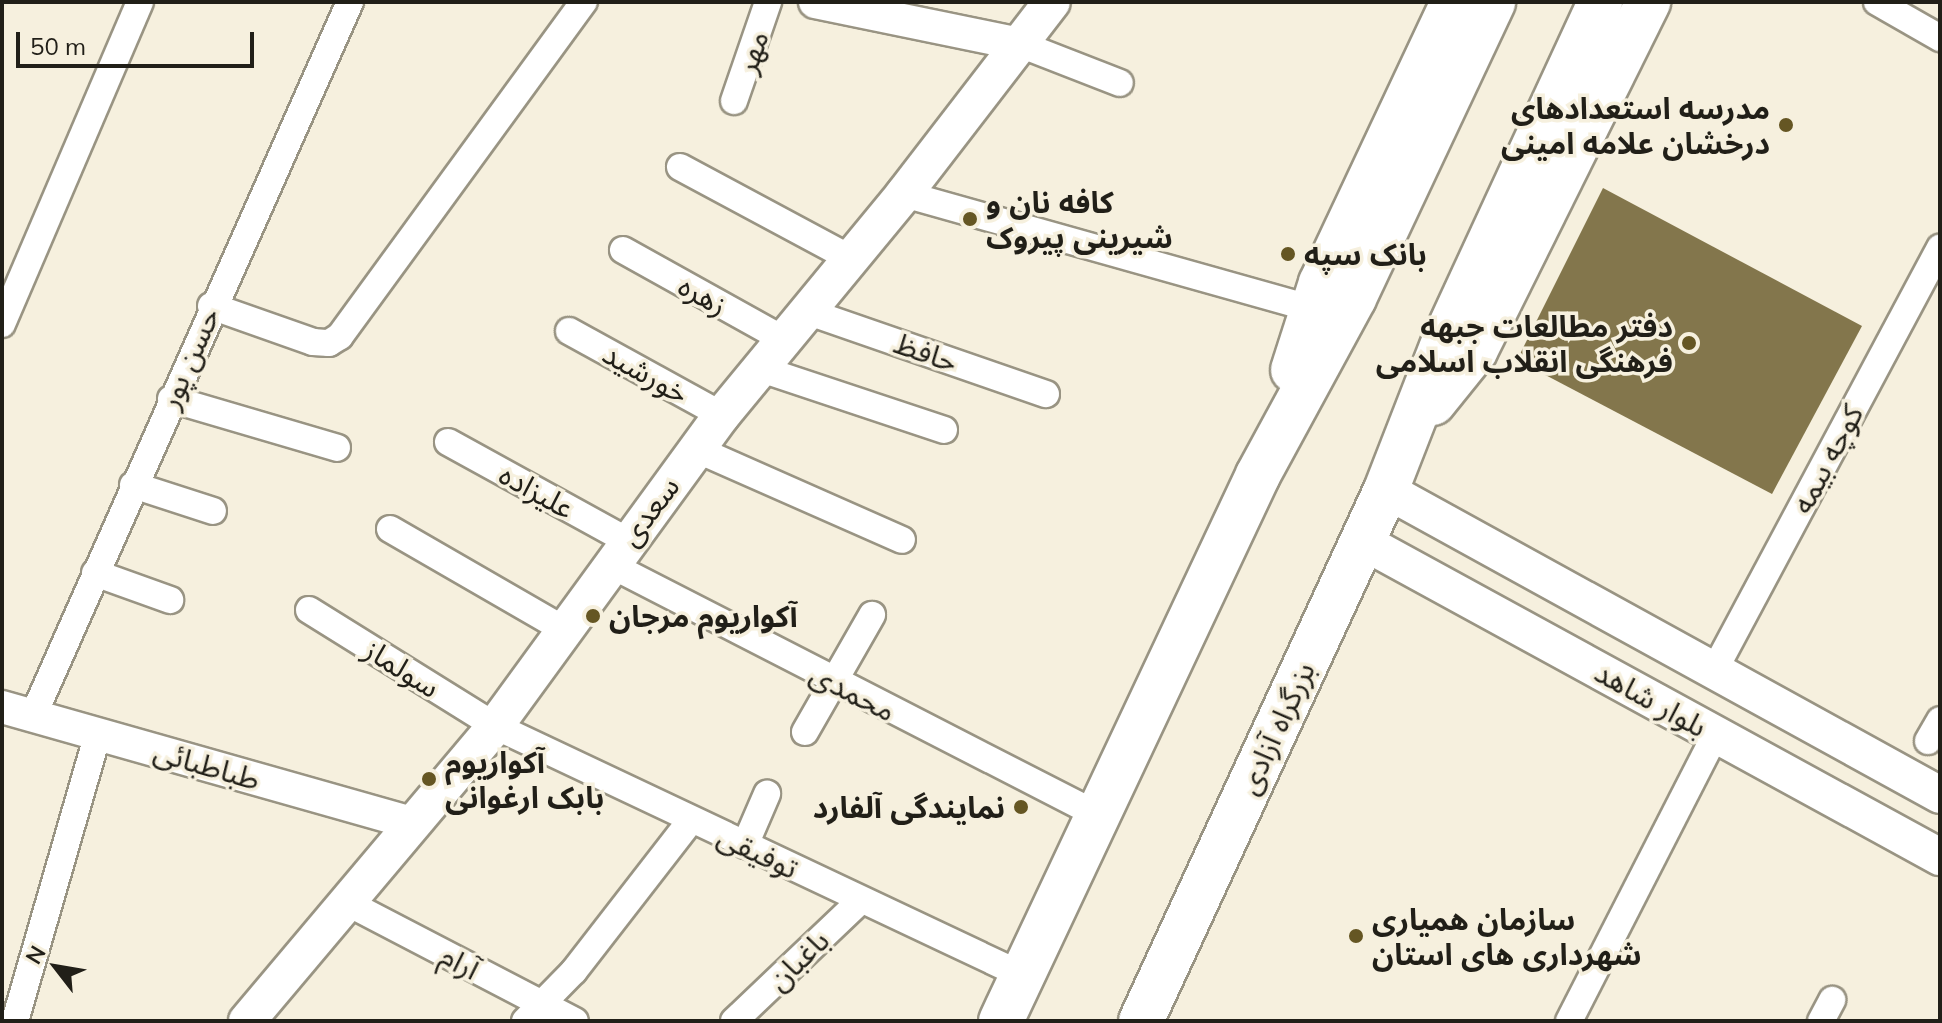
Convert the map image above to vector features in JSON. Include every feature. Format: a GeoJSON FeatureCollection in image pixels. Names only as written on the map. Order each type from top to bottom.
{"type":"FeatureCollection","features":[{"type":"Feature","properties":{"kind":"highway"},"geometry":{"type":"LineString","coordinates":[[1258,475],[1313,309],[1453,2]]}},
{"type":"Feature","properties":{"kind":"highway"},"geometry":{"type":"LineString","coordinates":[[1001,1021],[1258,475],[1354,298],[1493,2]]}},
{"type":"Feature","properties":{"kind":"highway","name":"بزرگراه آزادی"},"geometry":{"type":"LineString","coordinates":[[1141,1021],[1386,490],[1446,336],[1600,2]]}},
{"type":"Feature","properties":{"kind":"highway","name":"بزرگراه آزادی"},"geometry":{"type":"LineString","coordinates":[[1409,433],[1475,351],[1648,2]]}},
{"type":"Feature","properties":{"kind":"main road","name":"سعدی"},"geometry":{"type":"LineString","coordinates":[[247,1021],[495,726],[618,552],[758,368],[904,194],[1052,2]]}},
{"type":"Feature","properties":{"kind":"main road","name":"بلوار شاهد"},"geometry":{"type":"LineString","coordinates":[[1386,490],[1940,795]]}},
{"type":"Feature","properties":{"kind":"main road"},"geometry":{"type":"LineString","coordinates":[[1446,587],[1471,537]]}},
{"type":"Feature","properties":{"kind":"main road","name":"بلوار شاهد"},"geometry":{"type":"LineString","coordinates":[[1362,541],[1940,857]]}},
{"type":"Feature","properties":{"kind":"street"},"geometry":{"type":"LineString","coordinates":[[2,324],[140,2]]}},
{"type":"Feature","properties":{"kind":"street","name":"حسن پور"},"geometry":{"type":"LineString","coordinates":[[33,716],[211,306],[350,2]]}},
{"type":"Feature","properties":{"kind":"street"},"geometry":{"type":"LineString","coordinates":[[211,306],[313,342],[329,343],[340,336],[584,2]]}},
{"type":"Feature","properties":{"kind":"street","name":"مهر"},"geometry":{"type":"LineString","coordinates":[[734,101],[768,2]]}},
{"type":"Feature","properties":{"kind":"street"},"geometry":{"type":"LineString","coordinates":[[815,2],[1020,44],[1120,83]]}},
{"type":"Feature","properties":{"kind":"street"},"geometry":{"type":"LineString","coordinates":[[1877,2],[1905,9],[1940,38]]}},
{"type":"Feature","properties":{"kind":"street"},"geometry":{"type":"LineString","coordinates":[[680,167],[850,258]]}},
{"type":"Feature","properties":{"kind":"street"},"geometry":{"type":"LineString","coordinates":[[904,194],[1313,309]]}},
{"type":"Feature","properties":{"kind":"street","name":"کوچه بیمه"},"geometry":{"type":"LineString","coordinates":[[1714,671],[1940,248]]}},
{"type":"Feature","properties":{"kind":"street","name":"زهره"},"geometry":{"type":"LineString","coordinates":[[623,250],[783,339]]}},
{"type":"Feature","properties":{"kind":"street","name":"حافظ"},"geometry":{"type":"LineString","coordinates":[[806,311],[1046,394]]}},
{"type":"Feature","properties":{"kind":"street","name":"خورشید"},"geometry":{"type":"LineString","coordinates":[[569,331],[722,415]]}},
{"type":"Feature","properties":{"kind":"street"},"geometry":{"type":"LineString","coordinates":[[758,368],[944,430]]}},
{"type":"Feature","properties":{"kind":"street"},"geometry":{"type":"LineString","coordinates":[[171,399],[337,448]]}},
{"type":"Feature","properties":{"kind":"street","name":"علیزاده"},"geometry":{"type":"LineString","coordinates":[[448,442],[618,552]]}},
{"type":"Feature","properties":{"kind":"street"},"geometry":{"type":"LineString","coordinates":[[696,449],[902,540]]}},
{"type":"Feature","properties":{"kind":"street"},"geometry":{"type":"LineString","coordinates":[[133,485],[213,511]]}},
{"type":"Feature","properties":{"kind":"street"},"geometry":{"type":"LineString","coordinates":[[390,529],[563,629]]}},
{"type":"Feature","properties":{"kind":"street","name":"محمدی"},"geometry":{"type":"LineString","coordinates":[[618,552],[832,682],[1098,815]]}},
{"type":"Feature","properties":{"kind":"street"},"geometry":{"type":"LineString","coordinates":[[95,573],[170,600]]}},
{"type":"Feature","properties":{"kind":"street","name":"سولماز"},"geometry":{"type":"LineString","coordinates":[[309,610],[495,726]]}},
{"type":"Feature","properties":{"kind":"street"},"geometry":{"type":"LineString","coordinates":[[805,732],[872,615]]}},
{"type":"Feature","properties":{"kind":"street","name":"طباطبائی"},"geometry":{"type":"LineString","coordinates":[[2,707],[411,823]]}},
{"type":"Feature","properties":{"kind":"street","name":"توفیقی"},"geometry":{"type":"LineString","coordinates":[[495,726],[1022,975]]}},
{"type":"Feature","properties":{"kind":"street"},"geometry":{"type":"LineString","coordinates":[[15,1021],[98,734]]}},
{"type":"Feature","properties":{"kind":"street"},"geometry":{"type":"LineString","coordinates":[[1569,1021],[1716,734]]}},
{"type":"Feature","properties":{"kind":"street"},"geometry":{"type":"LineString","coordinates":[[745,845],[767,794]]}},
{"type":"Feature","properties":{"kind":"street"},"geometry":{"type":"LineString","coordinates":[[533,1013],[691,820]]}},
{"type":"Feature","properties":{"kind":"street","name":"باغبان"},"geometry":{"type":"LineString","coordinates":[[734,1021],[861,900]]}},
{"type":"Feature","properties":{"kind":"street","name":"آرام"},"geometry":{"type":"LineString","coordinates":[[346,902],[533,1013],[575,1021]]}},
{"type":"Feature","properties":{"kind":"building","name":"دفتر مطالعات جبهه فرهنگی انقلاب اسلامی"},"geometry":{"type":"Polygon","coordinates":[[[1603,188],[1862,326],[1772,494],[1517,360],[1603,188]]]}},
{"type":"Feature","properties":{"kind":"place","name":"مدرسه استعدادهای درخشان علامه امینی"},"geometry":{"type":"Point","coordinates":[1786,125]}},
{"type":"Feature","properties":{"kind":"place","name":"کافه نان و شیرینی پیروک"},"geometry":{"type":"Point","coordinates":[970,219]}},
{"type":"Feature","properties":{"kind":"place","name":"بانک سپه"},"geometry":{"type":"Point","coordinates":[1288,254]}},
{"type":"Feature","properties":{"kind":"place","name":"دفتر مطالعات جبهه فرهنگی انقلاب اسلامی"},"geometry":{"type":"Point","coordinates":[1689,343]}},
{"type":"Feature","properties":{"kind":"place","name":"آکواریوم مرجان"},"geometry":{"type":"Point","coordinates":[593,616]}},
{"type":"Feature","properties":{"kind":"place","name":"آکواریوم بابک ارغوانی"},"geometry":{"type":"Point","coordinates":[429,779]}},
{"type":"Feature","properties":{"kind":"place","name":"نمایندگی آلفارد"},"geometry":{"type":"Point","coordinates":[1021,807]}},
{"type":"Feature","properties":{"kind":"place","name":"سازمان همیاری شهرداری های استان"},"geometry":{"type":"Point","coordinates":[1356,936]}}]}
